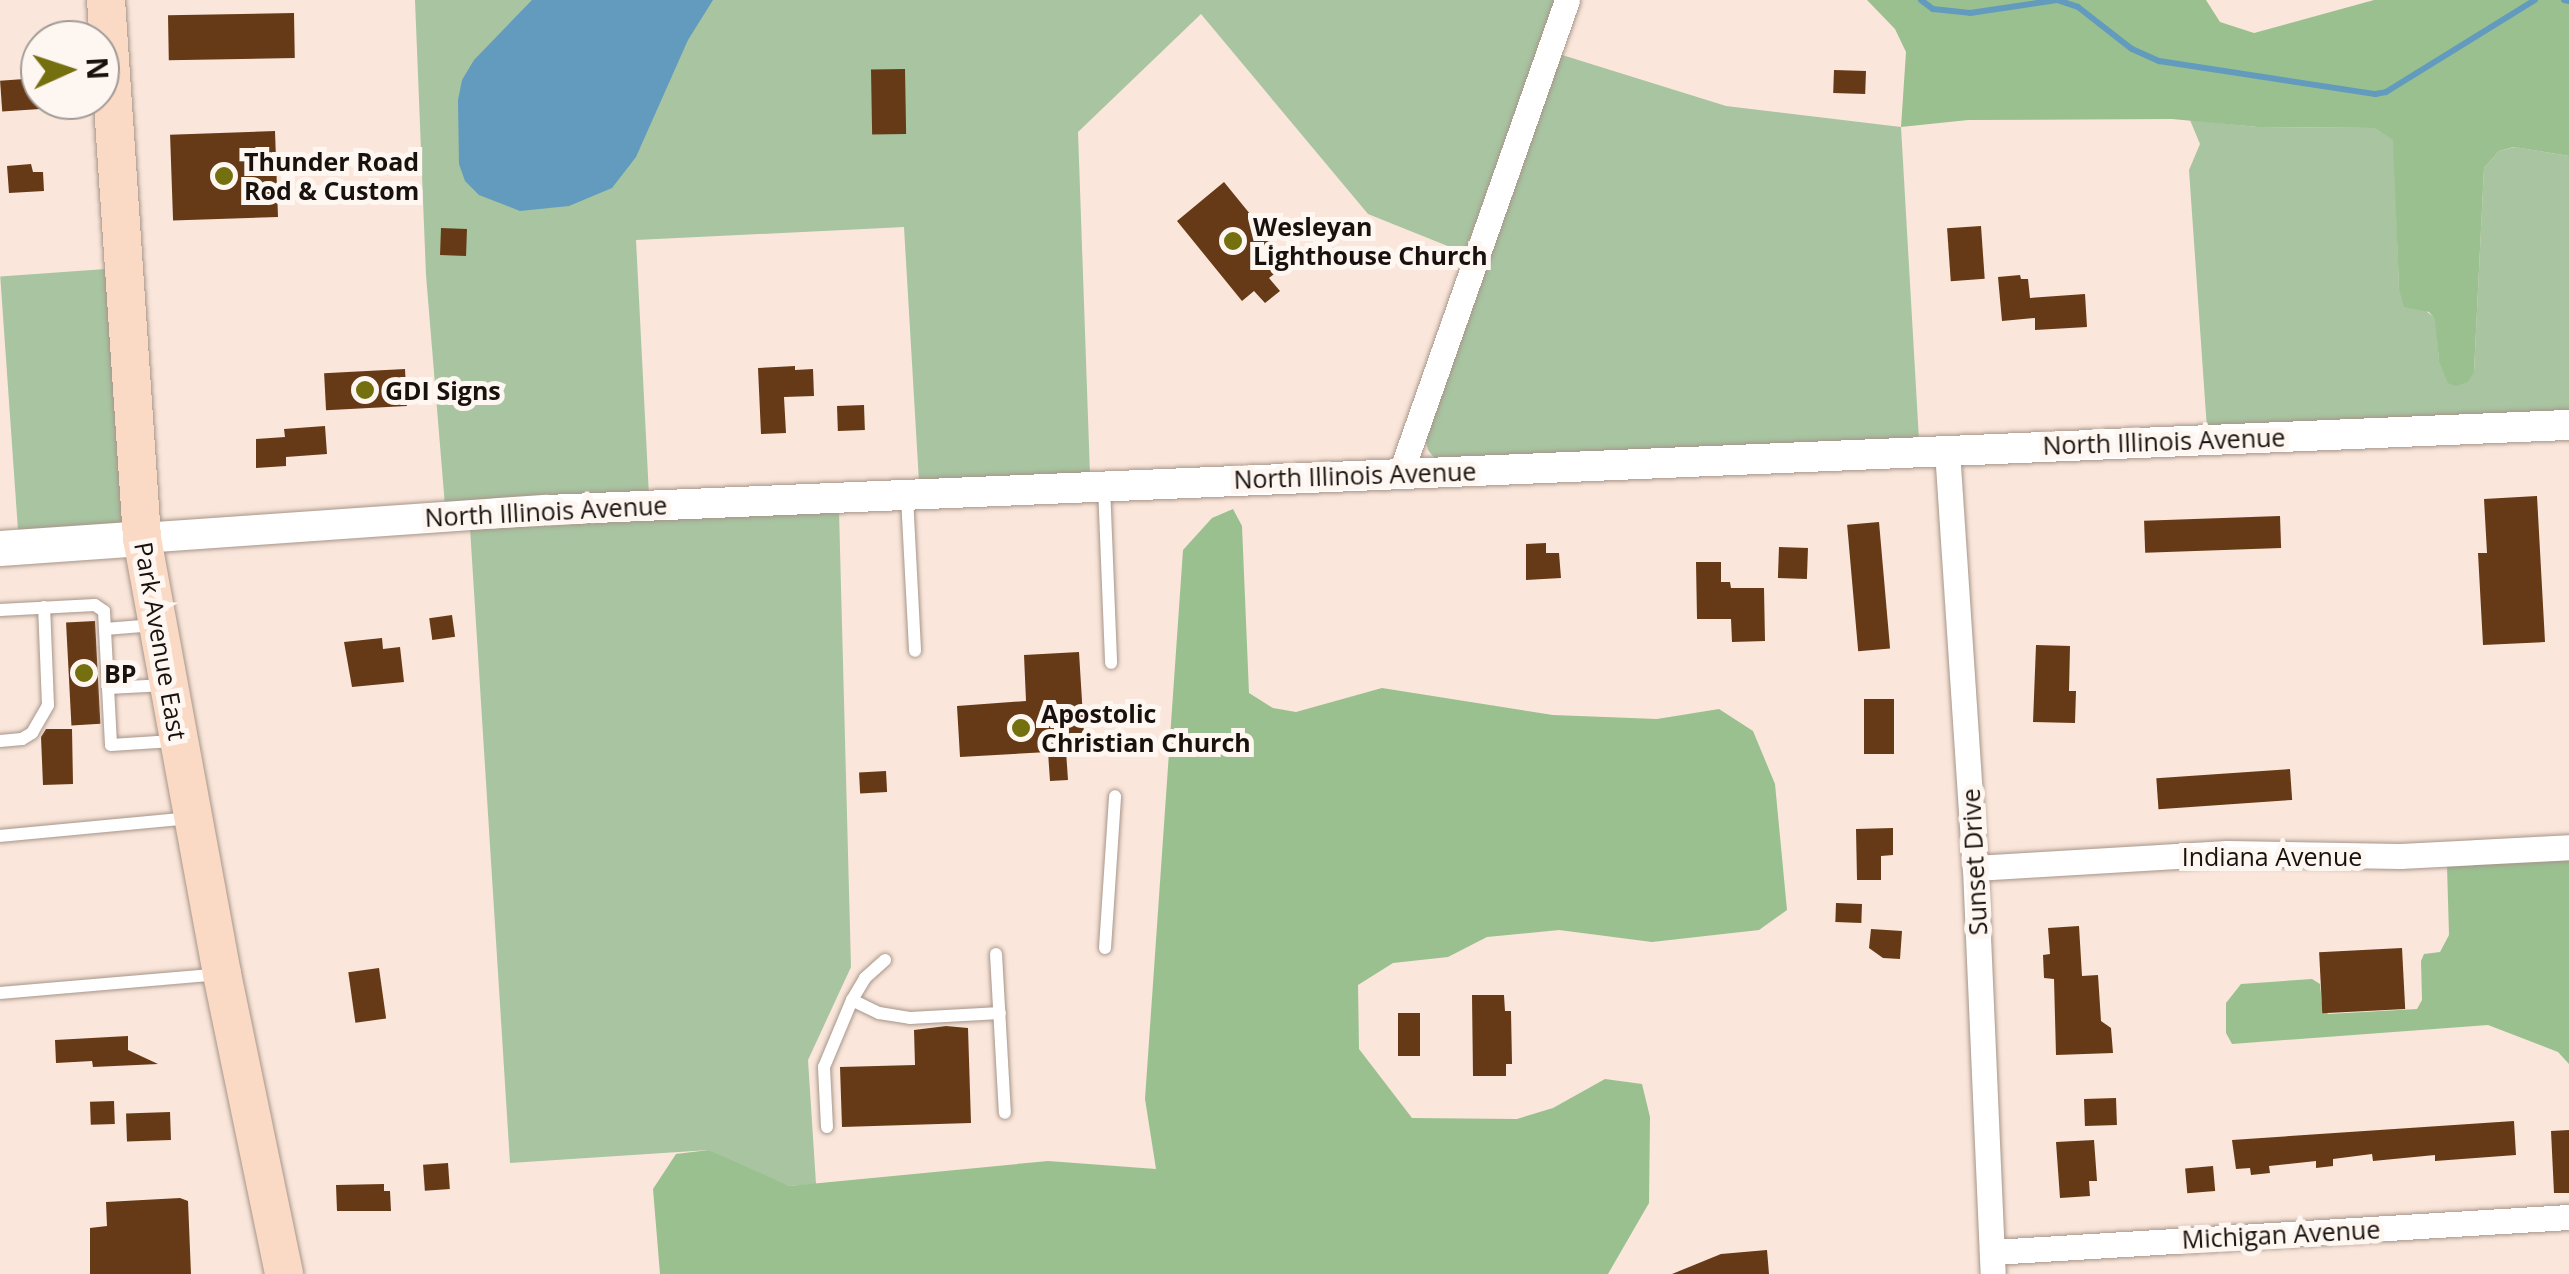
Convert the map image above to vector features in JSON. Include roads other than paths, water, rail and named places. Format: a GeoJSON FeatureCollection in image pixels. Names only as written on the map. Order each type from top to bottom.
{"type":"FeatureCollection","features":[{"type":"Feature","properties":{"kind":"main road","name":"Park Avenue East"},"geometry":{"type":"LineString","coordinates":[[106,0],[142,538],[222,974],[284,1274]]}},
{"type":"Feature","properties":{"kind":"main road"},"geometry":{"type":"LineString","coordinates":[[0,548],[142,538]]}},
{"type":"Feature","properties":{"kind":"street"},"geometry":{"type":"LineString","coordinates":[[1401,472],[1567,0]]}},
{"type":"Feature","properties":{"kind":"street","name":"North Illinois Avenue"},"geometry":{"type":"LineString","coordinates":[[142,538],[404,518],[1401,472],[2569,426]]}},
{"type":"Feature","properties":{"kind":"street","name":"Sunset Drive"},"geometry":{"type":"LineString","coordinates":[[1947,450],[1974,868],[1993,1263]]}},
{"type":"Feature","properties":{"kind":"street","name":"Indiana Avenue"},"geometry":{"type":"LineString","coordinates":[[1974,868],[2193,854],[2400,856],[2569,847]]}},
{"type":"Feature","properties":{"kind":"street","name":"Michigan Avenue"},"geometry":{"type":"LineString","coordinates":[[1993,1263],[2569,1217]]}},
{"type":"Feature","properties":{"kind":"lane"},"geometry":{"type":"LineString","coordinates":[[1104,486],[1111,663]]}},
{"type":"Feature","properties":{"kind":"lane"},"geometry":{"type":"LineString","coordinates":[[907,495],[915,651]]}},
{"type":"Feature","properties":{"kind":"lane"},"geometry":{"type":"LineString","coordinates":[[0,610],[94,604],[104,611],[111,745],[178,741]]}},
{"type":"Feature","properties":{"kind":"lane"},"geometry":{"type":"LineString","coordinates":[[0,740],[22,739],[32,732],[48,704],[44,608]]}},
{"type":"Feature","properties":{"kind":"lane"},"geometry":{"type":"LineString","coordinates":[[105,629],[158,625]]}},
{"type":"Feature","properties":{"kind":"lane"},"geometry":{"type":"LineString","coordinates":[[108,688],[168,685]]}},
{"type":"Feature","properties":{"kind":"lane"},"geometry":{"type":"LineString","coordinates":[[1105,948],[1115,796]]}},
{"type":"Feature","properties":{"kind":"lane"},"geometry":{"type":"LineString","coordinates":[[0,836],[193,818]]}},
{"type":"Feature","properties":{"kind":"lane"},"geometry":{"type":"LineString","coordinates":[[996,954],[1005,1112]]}},
{"type":"Feature","properties":{"kind":"lane"},"geometry":{"type":"LineString","coordinates":[[827,1127],[824,1067],[864,978],[885,960]]}},
{"type":"Feature","properties":{"kind":"lane"},"geometry":{"type":"LineString","coordinates":[[0,993],[222,974]]}},
{"type":"Feature","properties":{"kind":"lane"},"geometry":{"type":"LineString","coordinates":[[852,1000],[879,1013],[910,1018],[1000,1013]]}},
{"type":"Feature","properties":{"kind":"water"},"geometry":{"type":"Polygon","coordinates":[[[532,0],[713,0],[688,40],[636,157],[612,188],[569,206],[520,211],[479,195],[465,181],[459,164],[458,100],[462,80],[474,60],[532,0]]]}},
{"type":"Feature","properties":{"kind":"waterway"},"geometry":{"type":"LineString","coordinates":[[1921,0],[1933,9],[1970,13],[2057,0],[2078,7],[2132,49],[2159,61],[2375,94],[2386,92],[2535,0]]}},
{"type":"Feature","properties":{"kind":"waterway"},"geometry":{"type":"LineString","coordinates":[[2564,0],[2569,1]]}},
{"type":"Feature","properties":{"kind":"place","name":"Thunder Road Rod & Custom"},"geometry":{"type":"Point","coordinates":[224,176]}},
{"type":"Feature","properties":{"kind":"place","name":"Wesleyan Lighthouse Church"},"geometry":{"type":"Point","coordinates":[1233,241]}},
{"type":"Feature","properties":{"kind":"place","name":"GDI Signs"},"geometry":{"type":"Point","coordinates":[365,390]}},
{"type":"Feature","properties":{"kind":"place","name":"BP"},"geometry":{"type":"Point","coordinates":[84,673]}},
{"type":"Feature","properties":{"kind":"place","name":"Apostolic Christian Church"},"geometry":{"type":"Point","coordinates":[1021,728]}}]}
